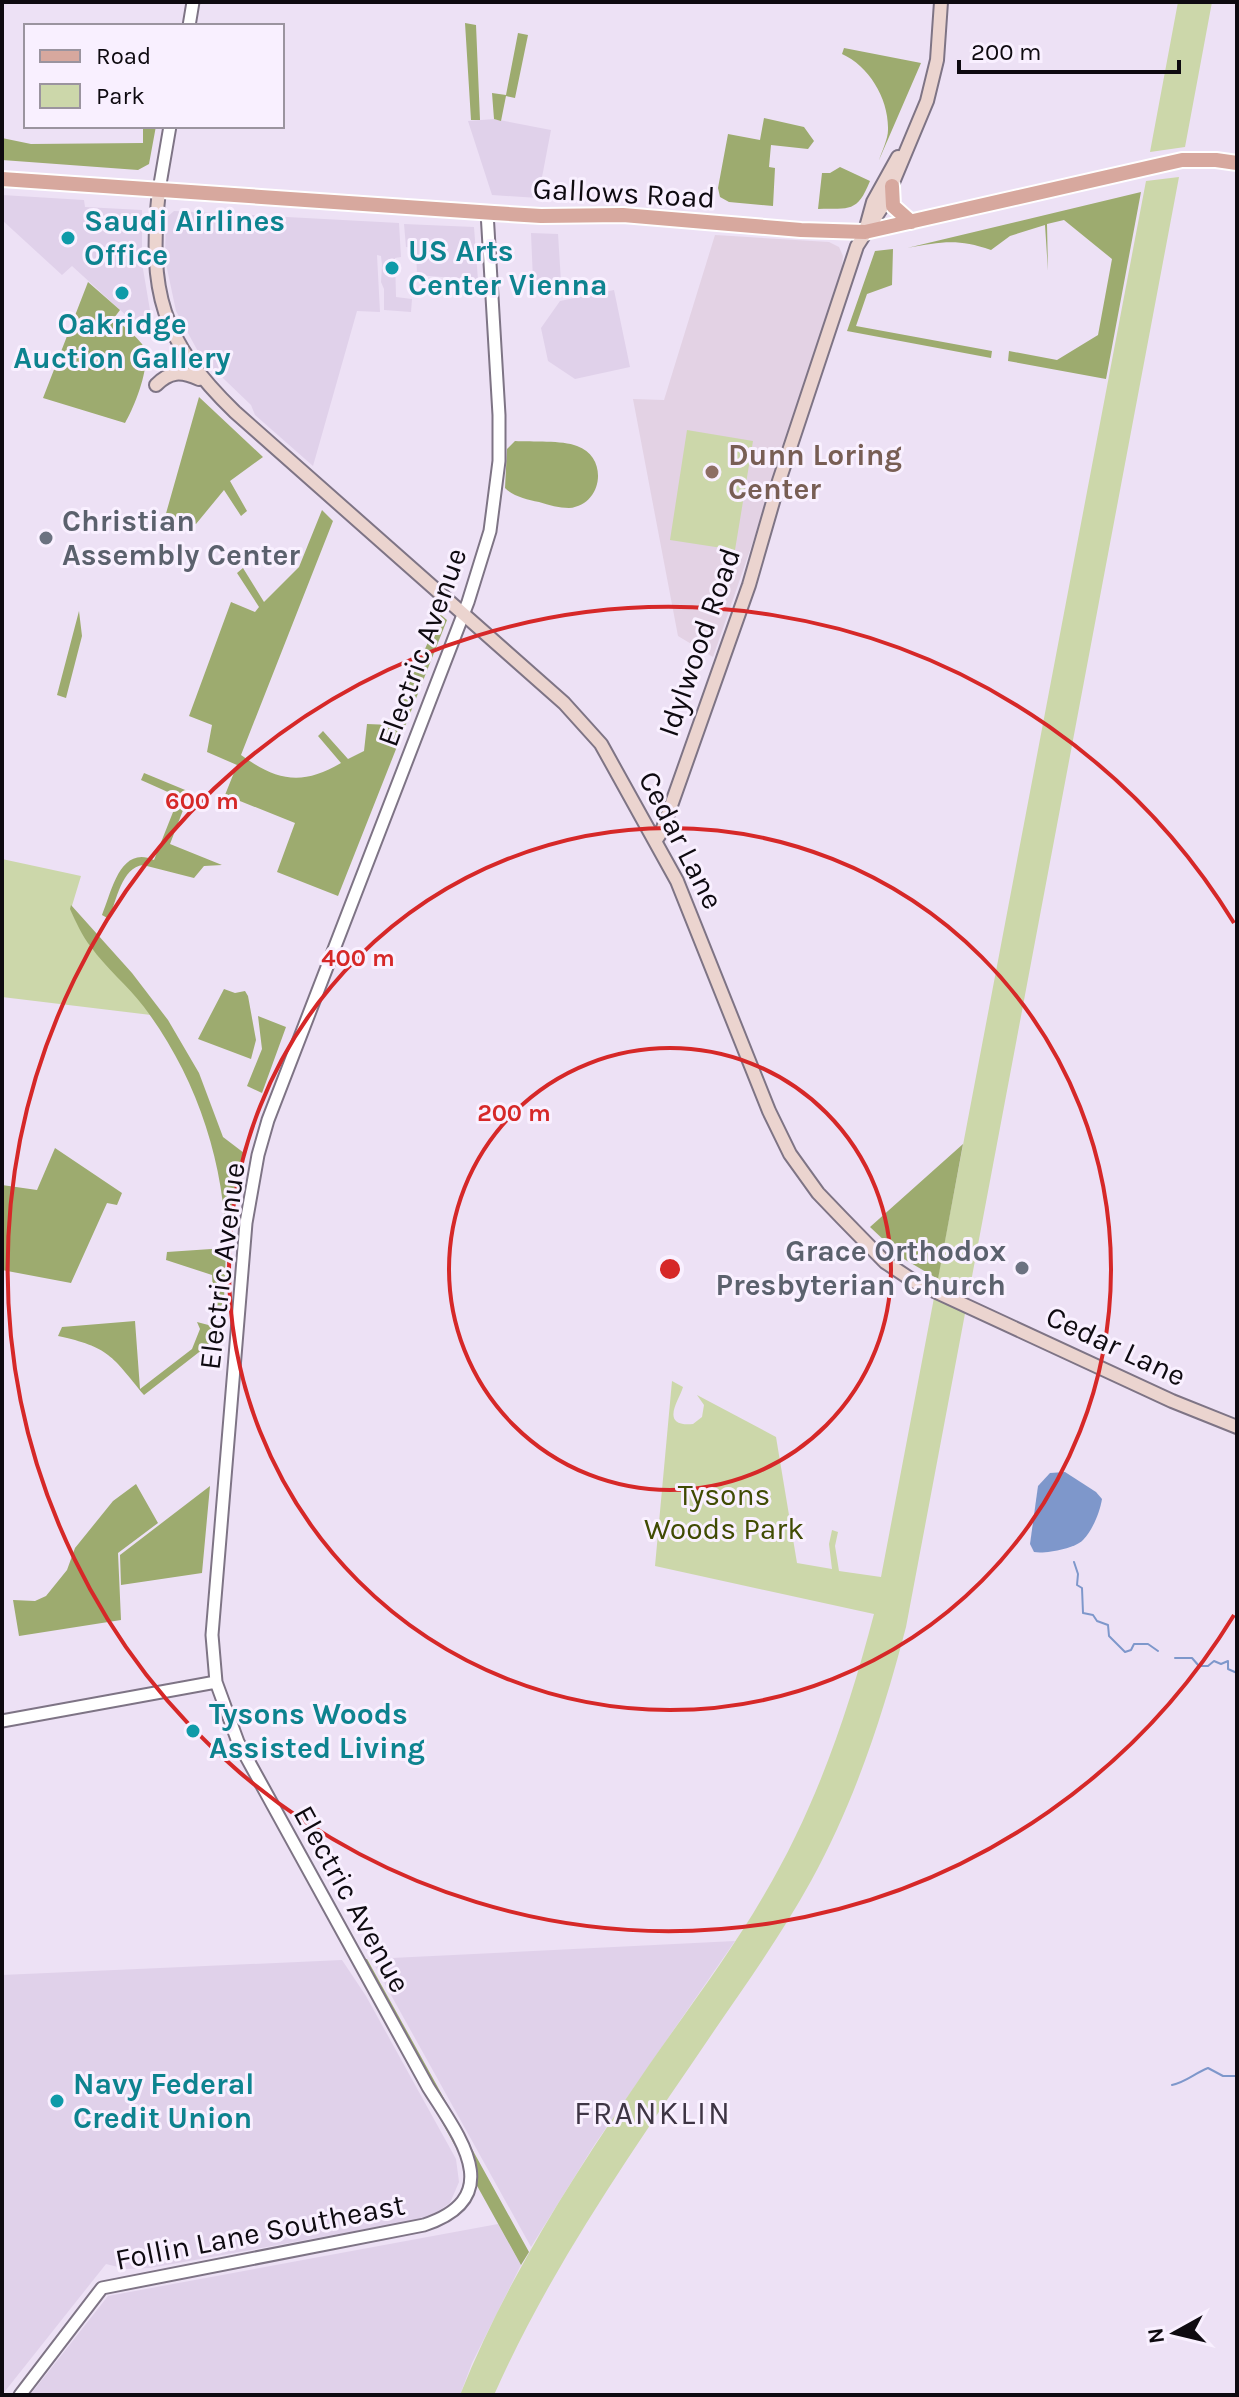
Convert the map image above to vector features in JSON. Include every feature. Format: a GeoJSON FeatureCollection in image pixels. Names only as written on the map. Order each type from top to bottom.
{"type":"FeatureCollection","features":[{"type":"Feature","properties":{"kind":"main road","name":"Idylwood Road"},"geometry":{"type":"LineString","coordinates":[[656,840],[669,812],[749,585],[779,481],[857,246],[877,218],[892,186],[936,69],[941,2]]}},
{"type":"Feature","properties":{"kind":"main road","name":"Idylwood Road"},"geometry":{"type":"LineString","coordinates":[[865,232],[865,222],[885,176],[913,135]]}},
{"type":"Feature","properties":{"kind":"main road","name":"Gallows Road"},"geometry":{"type":"LineString","coordinates":[[2,179],[541,216],[623,215],[801,230],[865,232],[1182,160],[1237,163]]}},
{"type":"Feature","properties":{"kind":"main road"},"geometry":{"type":"LineString","coordinates":[[892,186],[893,206],[911,222]]}},
{"type":"Feature","properties":{"kind":"main road","name":"Cedar Lane"},"geometry":{"type":"LineString","coordinates":[[159,190],[154,247],[162,304],[176,340],[202,380],[564,703],[589,729],[618,771],[656,840],[690,909],[782,1140],[818,1193],[870,1247],[899,1272],[929,1289],[1172,1401],[1237,1427]]}},
{"type":"Feature","properties":{"kind":"main road"},"geometry":{"type":"LineString","coordinates":[[156,385],[176,373],[202,380]]}},
{"type":"Feature","properties":{"kind":"street"},"geometry":{"type":"LineString","coordinates":[[189,24],[193,2]]}},
{"type":"Feature","properties":{"kind":"street"},"geometry":{"type":"LineString","coordinates":[[159,190],[170,128]]}},
{"type":"Feature","properties":{"kind":"street","name":"Electric Avenue"},"geometry":{"type":"LineString","coordinates":[[459,2204],[470,2181],[468,2154],[238,1742],[216,1682],[212,1635],[246,1223],[258,1155],[287,1070],[463,616],[490,531],[499,461],[499,415],[487,212]]}},
{"type":"Feature","properties":{"kind":"street"},"geometry":{"type":"LineString","coordinates":[[2,1721],[216,1682]]}},
{"type":"Feature","properties":{"kind":"street","name":"Follin Lane Southeast"},"geometry":{"type":"LineString","coordinates":[[20,2395],[102,2288],[424,2225],[446,2216],[459,2204]]}},
{"type":"Feature","properties":{"kind":"shaded area"},"geometry":{"type":"Polygon","coordinates":[[[494,119],[551,130],[538,198],[492,195],[468,121],[494,119]]]}},
{"type":"Feature","properties":{"kind":"shaded area"},"geometry":{"type":"Polygon","coordinates":[[[2,195],[84,200],[85,207],[142,210],[142,263],[152,322],[140,328],[72,266],[62,275],[2,220],[2,195]]]}},
{"type":"Feature","properties":{"kind":"shaded area"},"geometry":{"type":"Polygon","coordinates":[[[174,211],[399,223],[401,257],[395,258],[396,297],[412,299],[411,312],[384,310],[381,256],[377,255],[380,312],[357,311],[313,466],[255,415],[251,405],[201,357],[176,311],[165,259],[166,218],[174,211]]]}},
{"type":"Feature","properties":{"kind":"shaded area"},"geometry":{"type":"Polygon","coordinates":[[[404,224],[474,227],[478,280],[417,275],[416,248],[406,247],[404,224]]]}},
{"type":"Feature","properties":{"kind":"shaded area"},"geometry":{"type":"Polygon","coordinates":[[[531,233],[558,234],[561,282],[533,280],[531,233]]]}},
{"type":"Feature","properties":{"kind":"shaded area","name":"Dunn Loring Center"},"geometry":{"type":"Polygon","coordinates":[[[715,235],[829,242],[839,247],[843,256],[842,266],[848,267],[713,657],[678,636],[633,399],[664,400],[715,235]]]}},
{"type":"Feature","properties":{"kind":"shaded area"},"geometry":{"type":"Polygon","coordinates":[[[614,290],[630,367],[575,379],[548,361],[541,328],[560,301],[614,290]]]}},
{"type":"Feature","properties":{"kind":"shaded area"},"geometry":{"type":"Polygon","coordinates":[[[735,1941],[595,2144],[531,2247],[371,1959],[735,1941]]]}},
{"type":"Feature","properties":{"kind":"shaded area"},"geometry":{"type":"Polygon","coordinates":[[[342,1960],[366,1996],[456,2159],[459,2182],[450,2203],[428,2218],[150,2268],[126,2269],[106,2264],[2,2395],[2,1975],[342,1960]]]}},
{"type":"Feature","properties":{"kind":"shaded area"},"geometry":{"type":"Polygon","coordinates":[[[498,2224],[521,2265],[472,2363],[460,2395],[30,2395],[108,2296],[498,2224]]]}},
{"type":"Feature","properties":{"kind":"green space"},"geometry":{"type":"Polygon","coordinates":[[[1178,2],[1212,2],[1185,147],[1150,152],[1178,2]]]}},
{"type":"Feature","properties":{"kind":"green space"},"geometry":{"type":"Polygon","coordinates":[[[465,23],[476,25],[480,120],[471,120],[465,23]]]}},
{"type":"Feature","properties":{"kind":"green space"},"geometry":{"type":"Polygon","coordinates":[[[518,33],[528,35],[515,98],[506,96],[501,121],[494,119],[492,93],[506,95],[518,33]]]}},
{"type":"Feature","properties":{"kind":"green space"},"geometry":{"type":"Polygon","coordinates":[[[844,48],[921,63],[879,160],[888,134],[885,107],[876,85],[861,67],[842,54],[844,48]]]}},
{"type":"Feature","properties":{"kind":"green space"},"geometry":{"type":"Polygon","coordinates":[[[764,118],[804,127],[814,141],[808,149],[771,145],[769,167],[775,168],[773,206],[729,202],[720,197],[718,188],[728,134],[760,140],[764,118]]]}},
{"type":"Feature","properties":{"kind":"green space"},"geometry":{"type":"Polygon","coordinates":[[[143,128],[156,128],[149,164],[138,170],[2,160],[2,138],[31,144],[143,143],[143,128]]]}},
{"type":"Feature","properties":{"kind":"green space"},"geometry":{"type":"Polygon","coordinates":[[[840,167],[870,181],[861,199],[851,207],[818,209],[822,173],[830,173],[840,167]]]}},
{"type":"Feature","properties":{"kind":"green space","name":"Tysons Woods Park"},"geometry":{"type":"Polygon","coordinates":[[[1179,177],[906,1627],[888,1693],[841,1820],[800,1900],[569,2252],[494,2395],[460,2395],[499,2308],[545,2225],[622,2104],[737,1939],[783,1862],[829,1759],[853,1687],[874,1614],[655,1566],[672,1381],[683,1387],[674,1411],[676,1421],[693,1424],[702,1417],[704,1405],[697,1395],[776,1437],[797,1563],[832,1569],[829,1544],[832,1530],[838,1532],[835,1546],[839,1571],[881,1577],[1146,181],[1179,177]]]}},
{"type":"Feature","properties":{"kind":"green space"},"geometry":{"type":"Polygon","coordinates":[[[1141,192],[1106,379],[1008,361],[1009,351],[1057,360],[1098,335],[1112,259],[1064,220],[1047,224],[1048,271],[1045,225],[1010,236],[991,250],[949,242],[907,248],[1141,192]]]}},
{"type":"Feature","properties":{"kind":"green space"},"geometry":{"type":"Polygon","coordinates":[[[893,249],[892,285],[867,294],[856,326],[992,351],[991,358],[847,331],[875,251],[893,249]]]}},
{"type":"Feature","properties":{"kind":"green space"},"geometry":{"type":"Polygon","coordinates":[[[88,282],[120,310],[114,318],[142,344],[145,351],[141,384],[125,423],[43,398],[88,282]]]}},
{"type":"Feature","properties":{"kind":"green space"},"geometry":{"type":"Polygon","coordinates":[[[199,397],[263,457],[230,481],[247,511],[241,516],[224,490],[196,524],[165,517],[199,397]]]}},
{"type":"Feature","properties":{"kind":"green space"},"geometry":{"type":"Polygon","coordinates":[[[687,430],[753,441],[735,550],[670,540],[687,430]]]}},
{"type":"Feature","properties":{"kind":"green space"},"geometry":{"type":"Polygon","coordinates":[[[515,441],[563,443],[587,452],[594,460],[598,480],[589,499],[580,505],[565,508],[525,499],[505,488],[507,449],[515,441]]]}},
{"type":"Feature","properties":{"kind":"green space"},"geometry":{"type":"Polygon","coordinates":[[[322,510],[333,521],[241,755],[278,775],[302,777],[341,763],[318,736],[323,731],[348,759],[364,751],[367,724],[391,725],[440,614],[447,620],[338,896],[277,872],[295,823],[225,795],[237,765],[207,752],[212,725],[189,716],[231,602],[255,612],[259,607],[237,573],[243,568],[264,602],[299,567],[322,510]]]}},
{"type":"Feature","properties":{"kind":"green space"},"geometry":{"type":"Polygon","coordinates":[[[79,611],[82,636],[66,698],[57,695],[79,611]]]}},
{"type":"Feature","properties":{"kind":"green space"},"geometry":{"type":"Polygon","coordinates":[[[144,773],[190,792],[170,844],[222,865],[204,866],[194,878],[143,865],[136,867],[125,878],[109,919],[102,915],[119,873],[133,859],[142,857],[154,860],[179,797],[141,780],[144,773]]]}},
{"type":"Feature","properties":{"kind":"green space"},"geometry":{"type":"Polygon","coordinates":[[[2,859],[81,876],[71,909],[151,1015],[2,997],[2,859]]]}},
{"type":"Feature","properties":{"kind":"green space"},"geometry":{"type":"Polygon","coordinates":[[[71,905],[132,973],[168,1020],[199,1073],[223,1137],[244,1153],[226,1249],[224,1300],[221,1306],[214,1309],[212,1275],[166,1260],[167,1252],[226,1248],[220,1184],[204,1121],[179,1062],[162,1034],[138,999],[88,943],[70,909],[71,905]]]}},
{"type":"Feature","properties":{"kind":"green space"},"geometry":{"type":"Polygon","coordinates":[[[224,989],[235,993],[245,991],[248,996],[256,1040],[251,1059],[198,1039],[224,989]]]}},
{"type":"Feature","properties":{"kind":"green space"},"geometry":{"type":"Polygon","coordinates":[[[258,1016],[286,1027],[262,1093],[247,1086],[262,1049],[258,1016]]]}},
{"type":"Feature","properties":{"kind":"green space"},"geometry":{"type":"Polygon","coordinates":[[[963,1144],[938,1279],[904,1259],[870,1227],[963,1144]]]}},
{"type":"Feature","properties":{"kind":"green space"},"geometry":{"type":"Polygon","coordinates":[[[55,1148],[122,1193],[117,1205],[107,1203],[71,1283],[2,1270],[2,1185],[37,1190],[55,1148]]]}},
{"type":"Feature","properties":{"kind":"green space"},"geometry":{"type":"Polygon","coordinates":[[[135,1321],[140,1389],[192,1349],[200,1329],[197,1322],[216,1327],[221,1335],[144,1395],[108,1355],[88,1344],[58,1336],[62,1327],[135,1321]]]}},
{"type":"Feature","properties":{"kind":"green space"},"geometry":{"type":"Polygon","coordinates":[[[136,1484],[158,1523],[118,1553],[121,1620],[19,1636],[13,1600],[35,1601],[46,1596],[67,1570],[75,1548],[113,1501],[136,1484]]]}},
{"type":"Feature","properties":{"kind":"green space"},"geometry":{"type":"Polygon","coordinates":[[[210,1486],[202,1573],[121,1585],[120,1555],[210,1486]]]}},
{"type":"Feature","properties":{"kind":"green space"},"geometry":{"type":"Polygon","coordinates":[[[367,1959],[529,2252],[521,2265],[352,1960],[367,1959]]]}},
{"type":"Feature","properties":{"kind":"water"},"geometry":{"type":"Polygon","coordinates":[[[1065,1472],[1102,1499],[1097,1515],[1089,1532],[1079,1543],[1059,1550],[1034,1552],[1030,1544],[1038,1486],[1050,1473],[1065,1472]]]}},
{"type":"Feature","properties":{"kind":"waterway"},"geometry":{"type":"LineString","coordinates":[[1074,1562],[1078,1574],[1077,1585],[1082,1588],[1083,1613],[1093,1615],[1097,1621],[1108,1625],[1109,1636],[1125,1652],[1131,1650],[1134,1644],[1148,1644],[1158,1651]]}},
{"type":"Feature","properties":{"kind":"waterway"},"geometry":{"type":"LineString","coordinates":[[1175,1658],[1192,1658],[1199,1666],[1228,1661],[1228,1669],[1237,1673]]}},
{"type":"Feature","properties":{"kind":"waterway"},"geometry":{"type":"LineString","coordinates":[[1172,2085],[1208,2068],[1223,2076],[1237,2076]]}},
{"type":"Feature","properties":{"kind":"place","name":"Saudi Airlines Office"},"geometry":{"type":"Point","coordinates":[68,238]}},
{"type":"Feature","properties":{"kind":"place","name":"US Arts Center Vienna"},"geometry":{"type":"Point","coordinates":[392,268]}},
{"type":"Feature","properties":{"kind":"place","name":"Oakridge Auction Gallery"},"geometry":{"type":"Point","coordinates":[122,293]}},
{"type":"Feature","properties":{"kind":"place","name":"Dunn Loring Center"},"geometry":{"type":"Point","coordinates":[712,472]}},
{"type":"Feature","properties":{"kind":"place","name":"Christian Assembly Center"},"geometry":{"type":"Point","coordinates":[46,538]}},
{"type":"Feature","properties":{"kind":"place","name":"Grace Orthodox Presbyterian Church"},"geometry":{"type":"Point","coordinates":[1022,1268]}},
{"type":"Feature","properties":{"kind":"place","name":"Tysons Woods Assisted Living"},"geometry":{"type":"Point","coordinates":[193,1731]}},
{"type":"Feature","properties":{"kind":"place","name":"Navy Federal Credit Union"},"geometry":{"type":"Point","coordinates":[57,2101]}},
{"type":"Feature","properties":{"kind":"district","name":"FRANKLIN"},"geometry":{"type":"Point","coordinates":[653,2113]}}]}
